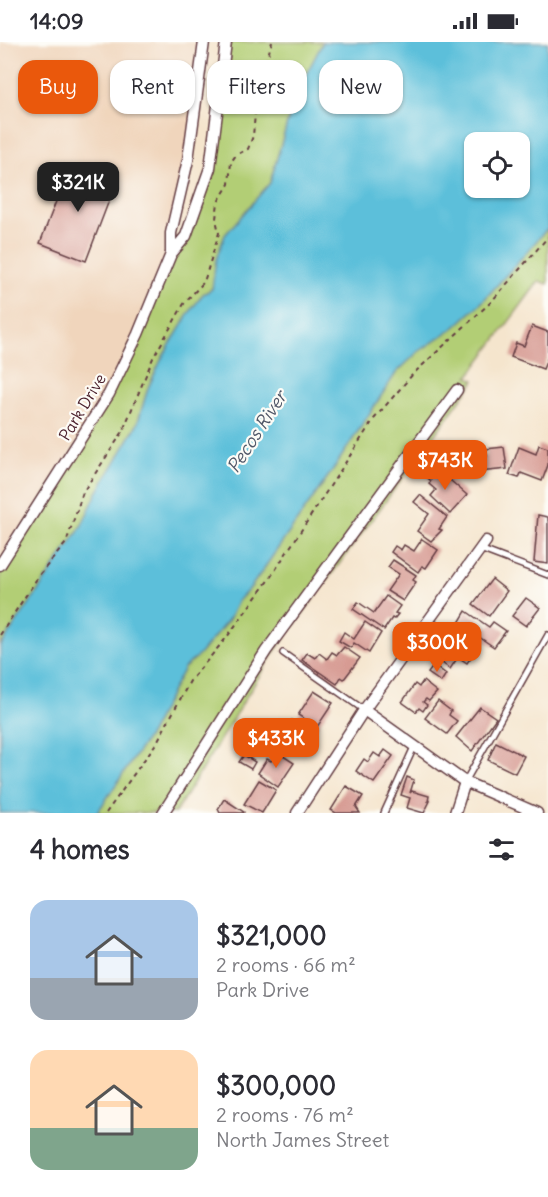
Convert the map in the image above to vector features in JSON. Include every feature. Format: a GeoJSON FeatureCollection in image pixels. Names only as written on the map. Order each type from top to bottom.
{"type":"FeatureCollection","features":[{"type":"Feature","properties":{"kind":"street","name":"Park Drive"},"geometry":{"type":"LineString","coordinates":[[171,254],[171,233],[189,160],[204,42]]}},
{"type":"Feature","properties":{"kind":"street","name":"Park Drive"},"geometry":{"type":"LineString","coordinates":[[0,565],[109,394],[138,334],[171,254],[186,236],[210,168],[224,43]]}},
{"type":"Feature","properties":{"kind":"street"},"geometry":{"type":"LineString","coordinates":[[163,813],[266,651],[457,390]]}},
{"type":"Feature","properties":{"kind":"street"},"geometry":{"type":"LineString","coordinates":[[297,813],[364,710],[483,545]]}},
{"type":"Feature","properties":{"kind":"street"},"geometry":{"type":"LineString","coordinates":[[364,710],[465,782],[534,813]]}},
{"type":"Feature","properties":{"kind":"street"},"geometry":{"type":"LineString","coordinates":[[455,813],[465,782]]}},
{"type":"Feature","properties":{"kind":"lane"},"geometry":{"type":"LineString","coordinates":[[483,545],[548,575]]}},
{"type":"Feature","properties":{"kind":"lane"},"geometry":{"type":"LineString","coordinates":[[465,782],[548,635]]}},
{"type":"Feature","properties":{"kind":"lane"},"geometry":{"type":"LineString","coordinates":[[283,653],[364,710]]}},
{"type":"Feature","properties":{"kind":"lane"},"geometry":{"type":"LineString","coordinates":[[384,813],[414,747]]}},
{"type":"Feature","properties":{"kind":"path"},"geometry":{"type":"LineString","coordinates":[[0,635],[40,574],[66,543],[83,492],[122,433],[153,358],[185,302],[204,282],[210,253],[219,233],[216,219],[218,202],[229,184],[231,162],[236,155],[248,149],[254,136],[257,92],[272,42]]}},
{"type":"Feature","properties":{"kind":"path"},"geometry":{"type":"LineString","coordinates":[[105,813],[157,742],[190,681],[227,637],[272,575],[374,419],[413,374],[491,303],[548,237]]}},
{"type":"Feature","properties":{"kind":"shaded area"},"geometry":{"type":"Polygon","coordinates":[[[0,42],[204,42],[195,100],[195,60],[110,60],[110,114],[193,114],[171,254],[126,361],[0,565],[0,42]]]}},
{"type":"Feature","properties":{"kind":"green space"},"geometry":{"type":"Polygon","coordinates":[[[226,42],[323,42],[307,73],[307,60],[224,60],[226,42]]]}},
{"type":"Feature","properties":{"kind":"green space"},"geometry":{"type":"Polygon","coordinates":[[[217,114],[290,114],[270,183],[225,235],[212,289],[203,294],[162,358],[148,388],[137,425],[98,491],[80,529],[0,647],[0,565],[91,424],[186,236],[210,168],[217,114]]]}},
{"type":"Feature","properties":{"kind":"green space"},"geometry":{"type":"Polygon","coordinates":[[[548,228],[548,284],[539,281],[468,377],[475,380],[272,655],[175,813],[97,813],[149,735],[184,668],[199,655],[229,619],[238,601],[251,587],[334,468],[396,373],[418,352],[455,327],[483,301],[548,228]]]}},
{"type":"Feature","properties":{"kind":"water","name":"Pecos River"},"geometry":{"type":"Polygon","coordinates":[[[323,42],[548,42],[548,228],[483,301],[455,327],[418,352],[396,373],[334,468],[251,587],[238,601],[229,619],[199,655],[184,668],[149,735],[97,813],[0,813],[0,647],[80,529],[98,491],[137,425],[148,388],[162,358],[189,313],[203,294],[212,289],[216,259],[225,235],[270,183],[290,114],[307,114],[307,73],[323,42]]]}},
{"type":"Feature","properties":{"kind":"building"},"geometry":{"type":"Polygon","coordinates":[[[70,165],[116,182],[86,261],[40,243],[70,165]]]}},
{"type":"Feature","properties":{"kind":"building"},"geometry":{"type":"Polygon","coordinates":[[[532,326],[548,332],[548,357],[543,369],[511,357],[516,343],[524,346],[532,326]]]}},
{"type":"Feature","properties":{"kind":"building"},"geometry":{"type":"Polygon","coordinates":[[[474,442],[476,457],[487,456],[486,449],[504,447],[507,469],[460,474],[458,457],[465,456],[463,443],[474,442]]]}},
{"type":"Feature","properties":{"kind":"building"},"geometry":{"type":"Polygon","coordinates":[[[539,445],[548,448],[548,465],[542,481],[521,473],[519,478],[509,475],[519,447],[536,454],[539,445]]]}},
{"type":"Feature","properties":{"kind":"building"},"geometry":{"type":"Polygon","coordinates":[[[435,467],[467,495],[450,514],[431,496],[436,490],[429,484],[431,481],[426,476],[435,467]]]}},
{"type":"Feature","properties":{"kind":"building"},"geometry":{"type":"Polygon","coordinates":[[[420,495],[447,517],[439,529],[442,530],[431,541],[417,531],[429,514],[414,502],[420,495]]]}},
{"type":"Feature","properties":{"kind":"building"},"geometry":{"type":"Polygon","coordinates":[[[538,515],[548,517],[548,564],[534,562],[538,515]]]}},
{"type":"Feature","properties":{"kind":"building"},"geometry":{"type":"Polygon","coordinates":[[[422,539],[438,550],[426,568],[422,566],[418,572],[391,552],[395,546],[401,550],[404,545],[414,551],[422,539]]]}},
{"type":"Feature","properties":{"kind":"building"},"geometry":{"type":"Polygon","coordinates":[[[393,560],[416,575],[413,580],[416,582],[403,601],[387,591],[399,574],[388,567],[393,560]]]}},
{"type":"Feature","properties":{"kind":"building"},"geometry":{"type":"Polygon","coordinates":[[[492,579],[507,591],[489,616],[473,604],[492,579]]]}},
{"type":"Feature","properties":{"kind":"building"},"geometry":{"type":"Polygon","coordinates":[[[386,596],[400,606],[395,613],[398,614],[394,619],[392,618],[384,630],[353,609],[358,602],[374,613],[386,596]]]}},
{"type":"Feature","properties":{"kind":"building"},"geometry":{"type":"Polygon","coordinates":[[[526,598],[540,608],[526,626],[512,616],[526,598]]]}},
{"type":"Feature","properties":{"kind":"building"},"geometry":{"type":"Polygon","coordinates":[[[466,611],[489,627],[493,622],[506,631],[494,647],[473,633],[468,641],[454,631],[466,611]]]}},
{"type":"Feature","properties":{"kind":"building"},"geometry":{"type":"Polygon","coordinates":[[[365,622],[381,633],[369,653],[354,643],[351,648],[339,641],[344,632],[354,639],[365,622]]]}},
{"type":"Feature","properties":{"kind":"building"},"geometry":{"type":"Polygon","coordinates":[[[451,635],[475,652],[467,663],[458,657],[450,669],[441,662],[444,657],[437,653],[451,635]]]}},
{"type":"Feature","properties":{"kind":"building"},"geometry":{"type":"Polygon","coordinates":[[[344,647],[360,658],[344,679],[341,677],[337,684],[302,660],[307,653],[315,658],[319,653],[327,659],[332,652],[337,655],[344,647]]]}},
{"type":"Feature","properties":{"kind":"building"},"geometry":{"type":"Polygon","coordinates":[[[434,665],[446,674],[441,682],[428,673],[434,665]]]}},
{"type":"Feature","properties":{"kind":"building"},"geometry":{"type":"Polygon","coordinates":[[[423,681],[437,692],[429,701],[426,699],[423,702],[427,705],[423,711],[419,708],[416,712],[402,702],[415,684],[419,687],[423,681]]]}},
{"type":"Feature","properties":{"kind":"building"},"geometry":{"type":"Polygon","coordinates":[[[314,691],[333,703],[317,727],[298,715],[314,691]]]}},
{"type":"Feature","properties":{"kind":"building"},"geometry":{"type":"Polygon","coordinates":[[[438,701],[451,711],[449,715],[457,721],[447,734],[425,718],[438,701]]]}},
{"type":"Feature","properties":{"kind":"building"},"geometry":{"type":"Polygon","coordinates":[[[480,707],[496,718],[472,751],[456,737],[480,707]]]}},
{"type":"Feature","properties":{"kind":"building"},"geometry":{"type":"Polygon","coordinates":[[[292,720],[314,736],[300,751],[281,738],[292,720]]]}},
{"type":"Feature","properties":{"kind":"building"},"geometry":{"type":"Polygon","coordinates":[[[261,726],[281,734],[274,746],[256,735],[261,726]]]}},
{"type":"Feature","properties":{"kind":"building"},"geometry":{"type":"Polygon","coordinates":[[[496,742],[524,756],[515,773],[488,760],[496,742]]]}},
{"type":"Feature","properties":{"kind":"building"},"geometry":{"type":"Polygon","coordinates":[[[385,750],[393,756],[374,783],[356,771],[364,759],[368,762],[374,753],[380,757],[385,750]]]}},
{"type":"Feature","properties":{"kind":"building"},"geometry":{"type":"Polygon","coordinates":[[[277,752],[294,763],[278,787],[258,773],[267,759],[271,761],[277,752]]]}},
{"type":"Feature","properties":{"kind":"building"},"geometry":{"type":"Polygon","coordinates":[[[244,755],[255,762],[251,769],[239,762],[244,755]]]}},
{"type":"Feature","properties":{"kind":"building"},"geometry":{"type":"Polygon","coordinates":[[[407,777],[414,780],[410,793],[412,791],[429,796],[428,801],[430,801],[424,813],[407,808],[410,798],[401,795],[407,777]]]}},
{"type":"Feature","properties":{"kind":"building"},"geometry":{"type":"Polygon","coordinates":[[[259,780],[276,790],[262,813],[244,804],[259,780]]]}},
{"type":"Feature","properties":{"kind":"building"},"geometry":{"type":"Polygon","coordinates":[[[346,786],[363,796],[356,807],[360,813],[336,813],[331,810],[346,786]]]}},
{"type":"Feature","properties":{"kind":"building"},"geometry":{"type":"Polygon","coordinates":[[[224,799],[244,812],[220,813],[218,809],[224,799]]]}}]}
